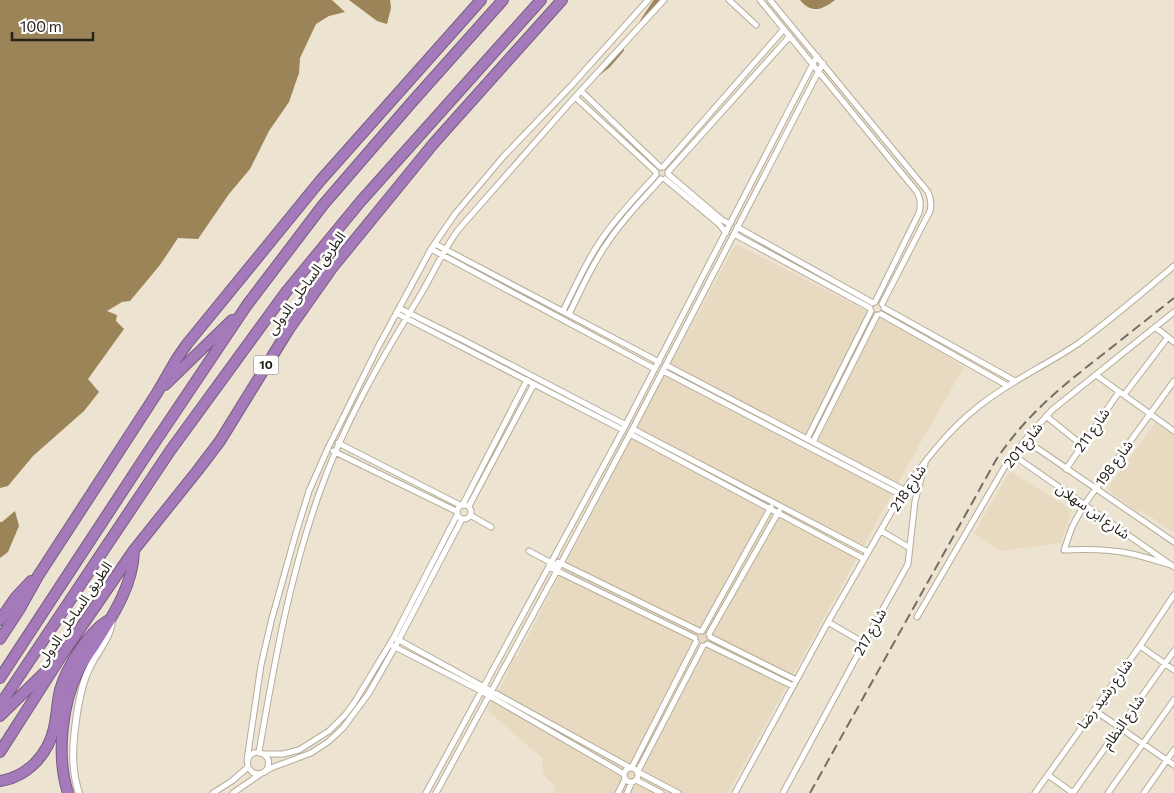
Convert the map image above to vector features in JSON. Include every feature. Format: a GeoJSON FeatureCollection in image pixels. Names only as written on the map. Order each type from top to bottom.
{"type":"FeatureCollection","features":[{"type":"Feature","properties":{"kind":"highway"},"geometry":{"type":"LineString","coordinates":[[0,639],[38,576],[187,344],[314,188],[481,0]]}},
{"type":"Feature","properties":{"kind":"highway","name":"الطريق الساحلى الدولى"},"geometry":{"type":"LineString","coordinates":[[0,678],[146,454],[247,305],[323,205],[503,0]]}},
{"type":"Feature","properties":{"kind":"highway","name":"الطريق الساحلى الدولى"},"geometry":{"type":"LineString","coordinates":[[0,705],[170,451],[286,292],[362,201],[541,0]]}},
{"type":"Feature","properties":{"kind":"highway","name":"الطريق الساحلى الدولى"},"geometry":{"type":"LineString","coordinates":[[0,752],[62,655],[134,550],[220,441],[289,329],[332,268],[434,143],[562,0]]}},
{"type":"Feature","properties":{"kind":"highway"},"geometry":{"type":"LineString","coordinates":[[157,393],[247,305]]}},
{"type":"Feature","properties":{"kind":"highway"},"geometry":{"type":"LineString","coordinates":[[0,781],[19,776],[25,772],[37,762],[48,745],[80,668],[112,618],[128,583],[133,567],[134,550]]}},
{"type":"Feature","properties":{"kind":"highway"},"geometry":{"type":"LineString","coordinates":[[0,620],[21,591],[38,576]]}},
{"type":"Feature","properties":{"kind":"highway"},"geometry":{"type":"LineString","coordinates":[[0,716],[62,655]]}},
{"type":"Feature","properties":{"kind":"highway"},"geometry":{"type":"LineString","coordinates":[[60,720],[62,755],[68,793]]}},
{"type":"Feature","properties":{"kind":"street"},"geometry":{"type":"LineString","coordinates":[[261,753],[266,756],[269,763],[267,769],[263,773],[253,773],[248,768],[247,760],[261,665],[282,577],[310,491],[328,448],[364,374],[431,250],[455,214],[503,157],[571,86],[648,0]]}},
{"type":"Feature","properties":{"kind":"street"},"geometry":{"type":"LineString","coordinates":[[261,753],[273,667],[282,621],[302,545],[339,443],[361,399],[445,249],[462,226],[575,97],[664,0]]}},
{"type":"Feature","properties":{"kind":"street"},"geometry":{"type":"LineString","coordinates":[[728,0],[756,25]]}},
{"type":"Feature","properties":{"kind":"street"},"geometry":{"type":"LineString","coordinates":[[760,0],[918,192],[921,205],[919,213],[807,439]]}},
{"type":"Feature","properties":{"kind":"street"},"geometry":{"type":"LineString","coordinates":[[770,0],[928,192],[931,206],[930,212],[883,306],[883,311],[879,315],[813,442]]}},
{"type":"Feature","properties":{"kind":"street"},"geometry":{"type":"LineString","coordinates":[[563,311],[593,253],[616,221],[784,29]]}},
{"type":"Feature","properties":{"kind":"street"},"geometry":{"type":"LineString","coordinates":[[569,314],[607,243],[620,225],[790,36]]}},
{"type":"Feature","properties":{"kind":"street"},"geometry":{"type":"LineString","coordinates":[[426,793],[625,428],[817,56]]}},
{"type":"Feature","properties":{"kind":"street"},"geometry":{"type":"LineString","coordinates":[[436,793],[663,371],[822,63]]}},
{"type":"Feature","properties":{"kind":"street"},"geometry":{"type":"LineString","coordinates":[[581,91],[659,170]]}},
{"type":"Feature","properties":{"kind":"street"},"geometry":{"type":"LineString","coordinates":[[575,97],[659,170]]}},
{"type":"Feature","properties":{"kind":"street"},"geometry":{"type":"LineString","coordinates":[[659,170],[666,168],[666,176],[719,224],[726,233]]}},
{"type":"Feature","properties":{"kind":"street"},"geometry":{"type":"LineString","coordinates":[[659,170],[657,177],[666,176],[722,220],[730,224]]}},
{"type":"Feature","properties":{"kind":"street"},"geometry":{"type":"LineString","coordinates":[[742,201],[748,207]]}},
{"type":"Feature","properties":{"kind":"street"},"geometry":{"type":"LineString","coordinates":[[738,227],[874,302],[880,302],[883,306],[1015,381]]}},
{"type":"Feature","properties":{"kind":"street"},"geometry":{"type":"LineString","coordinates":[[734,234],[870,310],[873,314],[879,315],[1008,386]]}},
{"type":"Feature","properties":{"kind":"street"},"geometry":{"type":"LineString","coordinates":[[435,244],[659,362]]}},
{"type":"Feature","properties":{"kind":"street"},"geometry":{"type":"LineString","coordinates":[[431,250],[655,369]]}},
{"type":"Feature","properties":{"kind":"street","name":"شارع 218"},"geometry":{"type":"LineString","coordinates":[[735,793],[828,622],[902,492],[926,461],[965,418],[988,399],[1078,344],[1174,266]]}},
{"type":"Feature","properties":{"kind":"street"},"geometry":{"type":"LineString","coordinates":[[399,308],[474,345],[625,428]]}},
{"type":"Feature","properties":{"kind":"street","name":"شارع 201"},"geometry":{"type":"LineString","coordinates":[[917,617],[1013,455],[1025,440],[1046,416],[1174,312]]}},
{"type":"Feature","properties":{"kind":"street"},"geometry":{"type":"LineString","coordinates":[[396,313],[534,384],[625,428]]}},
{"type":"Feature","properties":{"kind":"street"},"geometry":{"type":"LineString","coordinates":[[1155,327],[1174,342]]}},
{"type":"Feature","properties":{"kind":"street"},"geometry":{"type":"LineString","coordinates":[[1124,396],[1168,337]]}},
{"type":"Feature","properties":{"kind":"street"},"geometry":{"type":"LineString","coordinates":[[666,365],[902,492]]}},
{"type":"Feature","properties":{"kind":"street"},"geometry":{"type":"LineString","coordinates":[[663,371],[813,442],[832,456]]}},
{"type":"Feature","properties":{"kind":"street"},"geometry":{"type":"LineString","coordinates":[[1096,375],[1174,431]]}},
{"type":"Feature","properties":{"kind":"street"},"geometry":{"type":"LineString","coordinates":[[396,638],[461,505],[527,380]]}},
{"type":"Feature","properties":{"kind":"street","name":"شارع 198"},"geometry":{"type":"LineString","coordinates":[[1172,566],[1119,552],[1092,549],[1064,550],[1084,505],[1174,380]]}},
{"type":"Feature","properties":{"kind":"street"},"geometry":{"type":"LineString","coordinates":[[470,515],[469,506],[534,384]]}},
{"type":"Feature","properties":{"kind":"street","name":"شارع 211"},"geometry":{"type":"LineString","coordinates":[[1066,469],[1119,392]]}},
{"type":"Feature","properties":{"kind":"street"},"geometry":{"type":"LineString","coordinates":[[1046,416],[1082,445]]}},
{"type":"Feature","properties":{"kind":"street"},"geometry":{"type":"LineString","coordinates":[[631,431],[868,552]]}},
{"type":"Feature","properties":{"kind":"street"},"geometry":{"type":"LineString","coordinates":[[631,431],[734,490],[864,559]]}},
{"type":"Feature","properties":{"kind":"street"},"geometry":{"type":"LineString","coordinates":[[332,440],[461,505],[469,506]]}},
{"type":"Feature","properties":{"kind":"street"},"geometry":{"type":"LineString","coordinates":[[1025,440],[1174,542]]}},
{"type":"Feature","properties":{"kind":"street"},"geometry":{"type":"LineString","coordinates":[[328,448],[457,513],[462,519]]}},
{"type":"Feature","properties":{"kind":"street","name":"شارع ابن سهلان"},"geometry":{"type":"LineString","coordinates":[[1013,455],[1172,566]]}},
{"type":"Feature","properties":{"kind":"street","name":"شارع 217"},"geometry":{"type":"LineString","coordinates":[[783,793],[908,564],[915,501],[926,461]]}},
{"type":"Feature","properties":{"kind":"street"},"geometry":{"type":"LineString","coordinates":[[734,490],[738,484]]}},
{"type":"Feature","properties":{"kind":"street"},"geometry":{"type":"LineString","coordinates":[[618,793],[625,776],[625,770],[631,767],[695,640],[696,634],[701,631],[773,502]]}},
{"type":"Feature","properties":{"kind":"street"},"geometry":{"type":"LineString","coordinates":[[627,793],[638,776],[638,772],[709,636],[781,506]]}},
{"type":"Feature","properties":{"kind":"street"},"geometry":{"type":"LineString","coordinates":[[247,760],[251,755],[261,753],[283,754],[299,750],[335,726],[350,709],[392,645],[462,519],[470,515]]}},
{"type":"Feature","properties":{"kind":"street"},"geometry":{"type":"LineString","coordinates":[[470,515],[491,527]]}},
{"type":"Feature","properties":{"kind":"street"},"geometry":{"type":"LineString","coordinates":[[881,530],[910,548]]}},
{"type":"Feature","properties":{"kind":"street"},"geometry":{"type":"LineString","coordinates":[[529,551],[695,640],[699,645],[705,645],[793,686]]}},
{"type":"Feature","properties":{"kind":"street"},"geometry":{"type":"LineString","coordinates":[[559,567],[706,632],[709,636],[796,680]]}},
{"type":"Feature","properties":{"kind":"street","name":"شارع رشيد رضا"},"geometry":{"type":"LineString","coordinates":[[1035,793],[1174,595]]}},
{"type":"Feature","properties":{"kind":"street"},"geometry":{"type":"LineString","coordinates":[[80,793],[72,754],[80,694],[88,672],[110,632],[112,618]]}},
{"type":"Feature","properties":{"kind":"street"},"geometry":{"type":"LineString","coordinates":[[828,622],[864,643]]}},
{"type":"Feature","properties":{"kind":"street"},"geometry":{"type":"LineString","coordinates":[[396,638],[482,689]]}},
{"type":"Feature","properties":{"kind":"street"},"geometry":{"type":"LineString","coordinates":[[392,645],[490,693],[678,793]]}},
{"type":"Feature","properties":{"kind":"street"},"geometry":{"type":"LineString","coordinates":[[233,793],[271,768],[311,753],[334,738],[369,692],[392,645]]}},
{"type":"Feature","properties":{"kind":"street"},"geometry":{"type":"LineString","coordinates":[[1140,646],[1174,670]]}},
{"type":"Feature","properties":{"kind":"street","name":"شارع النظام"},"geometry":{"type":"LineString","coordinates":[[1073,793],[1174,651]]}},
{"type":"Feature","properties":{"kind":"street"},"geometry":{"type":"LineString","coordinates":[[261,665],[273,667]]}},
{"type":"Feature","properties":{"kind":"street"},"geometry":{"type":"LineString","coordinates":[[490,693],[625,776],[629,782],[634,781],[661,793]]}},
{"type":"Feature","properties":{"kind":"street"},"geometry":{"type":"LineString","coordinates":[[1108,793],[1174,700]]}},
{"type":"Feature","properties":{"kind":"street"},"geometry":{"type":"LineString","coordinates":[[1094,710],[1174,765]]}},
{"type":"Feature","properties":{"kind":"street"},"geometry":{"type":"LineString","coordinates":[[1144,793],[1174,750]]}},
{"type":"Feature","properties":{"kind":"street"},"geometry":{"type":"LineString","coordinates":[[213,793],[248,768]]}},
{"type":"Feature","properties":{"kind":"street"},"geometry":{"type":"LineString","coordinates":[[1048,775],[1073,793]]}},
{"type":"Feature","properties":{"kind":"shaded area"},"geometry":{"type":"Polygon","coordinates":[[[0,0],[332,0],[345,12],[329,16],[316,24],[300,58],[299,73],[289,102],[269,131],[250,169],[229,194],[198,239],[178,238],[160,265],[130,301],[122,302],[107,311],[117,315],[116,321],[124,329],[88,379],[99,392],[84,411],[33,456],[8,486],[0,488],[0,0]]]}},
{"type":"Feature","properties":{"kind":"shaded area"},"geometry":{"type":"Polygon","coordinates":[[[349,0],[390,0],[391,8],[387,24],[377,21],[349,0]]]}},
{"type":"Feature","properties":{"kind":"shaded area"},"geometry":{"type":"Polygon","coordinates":[[[800,0],[835,0],[826,6],[813,9],[800,0]]]}},
{"type":"Feature","properties":{"kind":"shaded area"},"geometry":{"type":"Polygon","coordinates":[[[736,244],[915,336],[964,367],[910,461],[728,793],[556,793],[554,785],[543,774],[542,758],[487,710],[510,670],[508,668],[514,656],[517,657],[665,374],[736,244]]]}},
{"type":"Feature","properties":{"kind":"shaded area"},"geometry":{"type":"Polygon","coordinates":[[[1156,422],[1174,435],[1174,533],[1141,510],[1139,513],[1107,489],[1156,422]]]}},
{"type":"Feature","properties":{"kind":"shaded area"},"geometry":{"type":"Polygon","coordinates":[[[1010,471],[1072,510],[1061,543],[1001,551],[974,533],[1010,471]]]}},
{"type":"Feature","properties":{"kind":"shaded area"},"geometry":{"type":"Polygon","coordinates":[[[15,511],[19,526],[8,552],[0,558],[0,522],[15,511]]]}},
{"type":"Feature","properties":{"kind":"waterway"},"geometry":{"type":"LineString","coordinates":[[643,21],[657,0]]}},
{"type":"Feature","properties":{"kind":"waterway"},"geometry":{"type":"LineString","coordinates":[[599,72],[621,50]]}},
{"type":"Feature","properties":{"kind":"railway"},"geometry":{"type":"LineString","coordinates":[[810,793],[996,460],[1007,444],[1044,403],[1174,298]]}}]}
